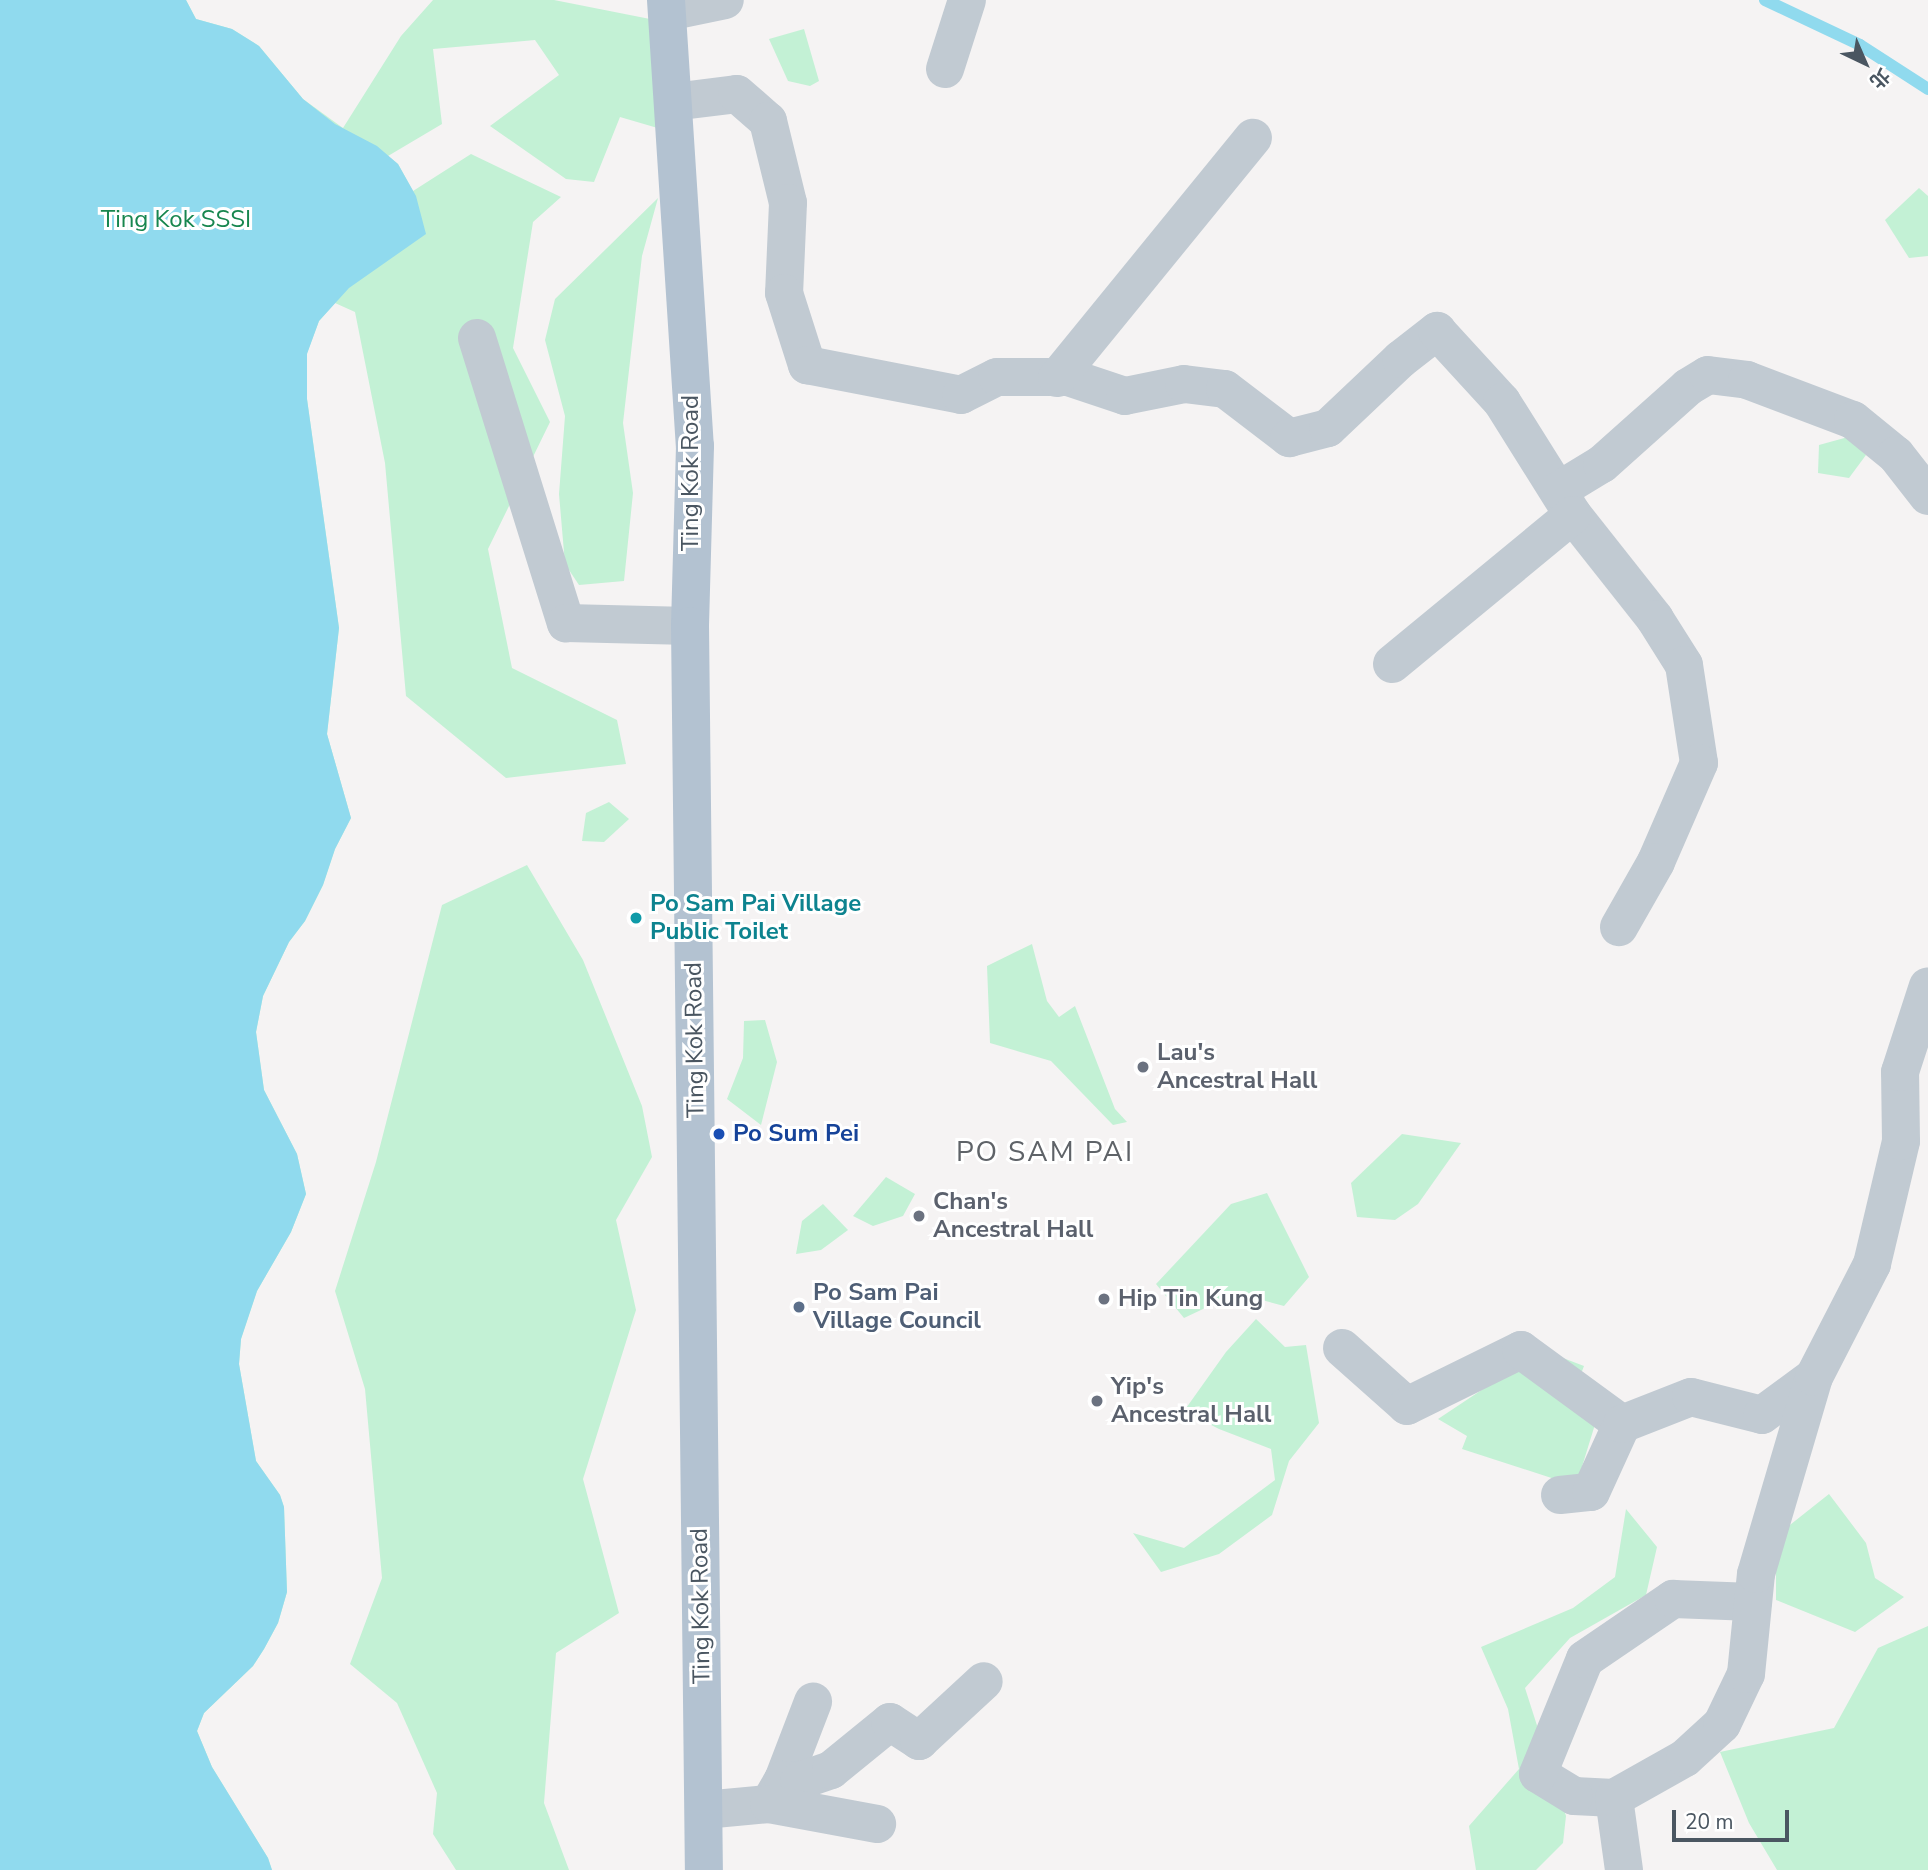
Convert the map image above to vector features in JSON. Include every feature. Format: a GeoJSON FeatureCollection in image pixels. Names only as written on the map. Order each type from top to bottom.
{"type":"FeatureCollection","features":[{"type":"Feature","properties":{"kind":"main road","name":"Ting Kok Road"},"geometry":{"type":"LineString","coordinates":[[667,6],[695,446],[690,626],[704,1810],[697,1865]]}},
{"type":"Feature","properties":{"kind":"lane"},"geometry":{"type":"LineString","coordinates":[[667,6],[725,0]]}},
{"type":"Feature","properties":{"kind":"lane"},"geometry":{"type":"LineString","coordinates":[[731,0],[738,0]]}},
{"type":"Feature","properties":{"kind":"lane"},"geometry":{"type":"LineString","coordinates":[[945,69],[967,0]]}},
{"type":"Feature","properties":{"kind":"lane"},"geometry":{"type":"LineString","coordinates":[[673,102],[737,94],[768,121],[788,203],[784,293],[807,365],[961,395],[997,377],[1068,377],[1125,396],[1184,384],[1224,389],[1289,438],[1328,428],[1401,359],[1437,331],[1502,402],[1566,503],[1655,619],[1684,665],[1699,763],[1656,862],[1619,927]]}},
{"type":"Feature","properties":{"kind":"lane"},"geometry":{"type":"LineString","coordinates":[[1057,378],[1254,138]]}},
{"type":"Feature","properties":{"kind":"lane"},"geometry":{"type":"LineString","coordinates":[[477,338],[566,623],[690,626]]}},
{"type":"Feature","properties":{"kind":"lane"},"geometry":{"type":"LineString","coordinates":[[1392,664],[1566,503],[1602,464],[1688,387],[1708,375],[1747,380],[1853,420],[1896,455],[1928,496]]}},
{"type":"Feature","properties":{"kind":"lane"},"geometry":{"type":"LineString","coordinates":[[1754,1602],[1673,1599],[1585,1659],[1538,1774],[1574,1796],[1614,1798],[1685,1758],[1722,1724],[1746,1674],[1754,1602],[1756,1574],[1814,1377],[1872,1264],[1901,1141],[1900,1072],[1928,986]]}},
{"type":"Feature","properties":{"kind":"lane"},"geometry":{"type":"LineString","coordinates":[[1342,1348],[1408,1406],[1521,1350],[1622,1424]]}},
{"type":"Feature","properties":{"kind":"lane"},"geometry":{"type":"LineString","coordinates":[[1560,1494],[1591,1492],[1622,1424],[1691,1397],[1762,1415],[1814,1377]]}},
{"type":"Feature","properties":{"kind":"lane"},"geometry":{"type":"LineString","coordinates":[[704,1810],[776,1792],[831,1770],[891,1722],[919,1741],[984,1681]]}},
{"type":"Feature","properties":{"kind":"lane"},"geometry":{"type":"LineString","coordinates":[[776,1792],[813,1702]]}},
{"type":"Feature","properties":{"kind":"lane"},"geometry":{"type":"LineString","coordinates":[[776,1792],[877,1824]]}},
{"type":"Feature","properties":{"kind":"lane"},"geometry":{"type":"LineString","coordinates":[[1614,1798],[1624,1870]]}},
{"type":"Feature","properties":{"kind":"green space","name":"Ting Kok SSSI"},"geometry":{"type":"Polygon","coordinates":[[[0,0],[186,0],[196,19],[232,29],[259,46],[303,99],[343,128],[401,36],[433,0],[554,0],[650,19],[661,129],[620,117],[594,182],[566,179],[490,126],[559,75],[535,40],[433,49],[442,124],[388,156],[398,164],[413,191],[471,154],[561,197],[533,222],[513,348],[550,422],[488,549],[512,668],[617,720],[626,764],[506,778],[406,696],[385,463],[355,312],[335,303],[319,321],[307,353],[307,399],[339,628],[327,734],[351,818],[335,849],[323,885],[305,921],[289,942],[263,996],[256,1032],[264,1090],[297,1154],[306,1194],[291,1232],[257,1291],[241,1339],[239,1364],[256,1461],[280,1495],[284,1507],[287,1592],[278,1623],[253,1666],[204,1713],[197,1731],[212,1767],[268,1858],[272,1870],[0,1870],[0,0]]]}},
{"type":"Feature","properties":{"kind":"green space"},"geometry":{"type":"Polygon","coordinates":[[[804,29],[819,81],[810,86],[788,81],[769,39],[804,29]]]}},
{"type":"Feature","properties":{"kind":"green space"},"geometry":{"type":"Polygon","coordinates":[[[1919,188],[1928,196],[1928,256],[1909,258],[1885,220],[1919,188]]]}},
{"type":"Feature","properties":{"kind":"green space"},"geometry":{"type":"Polygon","coordinates":[[[658,198],[642,256],[623,423],[633,493],[624,581],[579,585],[565,564],[559,494],[565,416],[545,340],[555,299],[658,198]]]}},
{"type":"Feature","properties":{"kind":"green space"},"geometry":{"type":"Polygon","coordinates":[[[1848,437],[1866,455],[1849,478],[1818,473],[1819,445],[1848,437]]]}},
{"type":"Feature","properties":{"kind":"green space"},"geometry":{"type":"Polygon","coordinates":[[[609,802],[629,819],[604,842],[582,841],[586,813],[609,802]]]}},
{"type":"Feature","properties":{"kind":"green space"},"geometry":{"type":"Polygon","coordinates":[[[527,865],[583,960],[642,1106],[652,1157],[616,1220],[636,1310],[583,1479],[619,1613],[556,1653],[544,1803],[569,1870],[456,1870],[433,1834],[437,1793],[397,1703],[350,1664],[382,1578],[365,1389],[335,1291],[376,1162],[442,905],[527,865]]]}},
{"type":"Feature","properties":{"kind":"green space"},"geometry":{"type":"Polygon","coordinates":[[[1032,944],[1047,1001],[1059,1017],[1075,1006],[1115,1109],[1127,1122],[1113,1125],[1051,1061],[990,1043],[987,966],[1032,944]]]}},
{"type":"Feature","properties":{"kind":"green space"},"geometry":{"type":"Polygon","coordinates":[[[765,1020],[777,1062],[761,1125],[727,1099],[743,1058],[744,1021],[765,1020]]]}},
{"type":"Feature","properties":{"kind":"green space"},"geometry":{"type":"Polygon","coordinates":[[[1402,1134],[1461,1143],[1418,1204],[1395,1220],[1357,1217],[1351,1183],[1402,1134]]]}},
{"type":"Feature","properties":{"kind":"green space"},"geometry":{"type":"Polygon","coordinates":[[[886,1177],[915,1194],[903,1216],[873,1226],[853,1216],[886,1177]]]}},
{"type":"Feature","properties":{"kind":"green space"},"geometry":{"type":"Polygon","coordinates":[[[1267,1193],[1309,1277],[1284,1306],[1237,1293],[1184,1318],[1156,1284],[1231,1204],[1267,1193]]]}},
{"type":"Feature","properties":{"kind":"green space"},"geometry":{"type":"Polygon","coordinates":[[[823,1204],[848,1230],[821,1250],[796,1254],[802,1221],[823,1204]]]}},
{"type":"Feature","properties":{"kind":"green space"},"geometry":{"type":"Polygon","coordinates":[[[1256,1319],[1285,1347],[1306,1345],[1319,1423],[1289,1461],[1272,1515],[1219,1554],[1161,1572],[1133,1533],[1184,1548],[1275,1480],[1271,1449],[1219,1429],[1184,1411],[1226,1352],[1256,1319]]]}},
{"type":"Feature","properties":{"kind":"green space"},"geometry":{"type":"Polygon","coordinates":[[[1542,1350],[1584,1366],[1571,1400],[1597,1418],[1576,1486],[1462,1449],[1467,1436],[1438,1419],[1542,1350]]]}},
{"type":"Feature","properties":{"kind":"green space"},"geometry":{"type":"Polygon","coordinates":[[[1829,1494],[1866,1543],[1875,1578],[1904,1597],[1855,1632],[1776,1600],[1776,1536],[1829,1494]]]}},
{"type":"Feature","properties":{"kind":"green space"},"geometry":{"type":"Polygon","coordinates":[[[1626,1509],[1657,1547],[1646,1595],[1570,1638],[1525,1688],[1566,1816],[1563,1843],[1536,1870],[1476,1870],[1469,1826],[1519,1769],[1508,1709],[1481,1647],[1573,1608],[1615,1577],[1626,1509]]]}},
{"type":"Feature","properties":{"kind":"green space"},"geometry":{"type":"Polygon","coordinates":[[[1928,1626],[1928,1870],[1777,1870],[1749,1823],[1720,1752],[1834,1728],[1878,1648],[1928,1626]]]}},
{"type":"Feature","properties":{"kind":"water","name":"Ting Kok SSSI"},"geometry":{"type":"Polygon","coordinates":[[[0,0],[186,0],[196,19],[232,29],[259,46],[303,99],[335,124],[377,146],[398,164],[416,196],[426,234],[349,288],[319,321],[307,354],[307,399],[339,628],[327,734],[351,818],[335,849],[323,885],[305,921],[289,942],[263,996],[256,1032],[264,1090],[297,1154],[306,1194],[291,1232],[257,1291],[241,1339],[239,1364],[256,1461],[280,1495],[284,1507],[287,1592],[278,1623],[253,1666],[204,1713],[197,1731],[212,1767],[268,1858],[272,1870],[0,1870],[0,0]]]}},
{"type":"Feature","properties":{"kind":"waterway"},"geometry":{"type":"LineString","coordinates":[[1765,0],[1860,45],[1928,89]]}},
{"type":"Feature","properties":{"kind":"place","name":"Po Sam Pai Village Public Toilet"},"geometry":{"type":"Point","coordinates":[636,918]}},
{"type":"Feature","properties":{"kind":"place","name":"Lau's Ancestral Hall"},"geometry":{"type":"Point","coordinates":[1143,1067]}},
{"type":"Feature","properties":{"kind":"place","name":"Po Sum Pei"},"geometry":{"type":"Point","coordinates":[719,1134]}},
{"type":"Feature","properties":{"kind":"place","name":"Chan's Ancestral Hall"},"geometry":{"type":"Point","coordinates":[919,1216]}},
{"type":"Feature","properties":{"kind":"place","name":"Hip Tin Kung"},"geometry":{"type":"Point","coordinates":[1104,1299]}},
{"type":"Feature","properties":{"kind":"place","name":"Po Sam Pai Village Council"},"geometry":{"type":"Point","coordinates":[799,1307]}},
{"type":"Feature","properties":{"kind":"place","name":"Yip's Ancestral Hall"},"geometry":{"type":"Point","coordinates":[1097,1401]}},
{"type":"Feature","properties":{"kind":"district","name":"PO SAM PAI"},"geometry":{"type":"Point","coordinates":[1045,1152]}}]}
